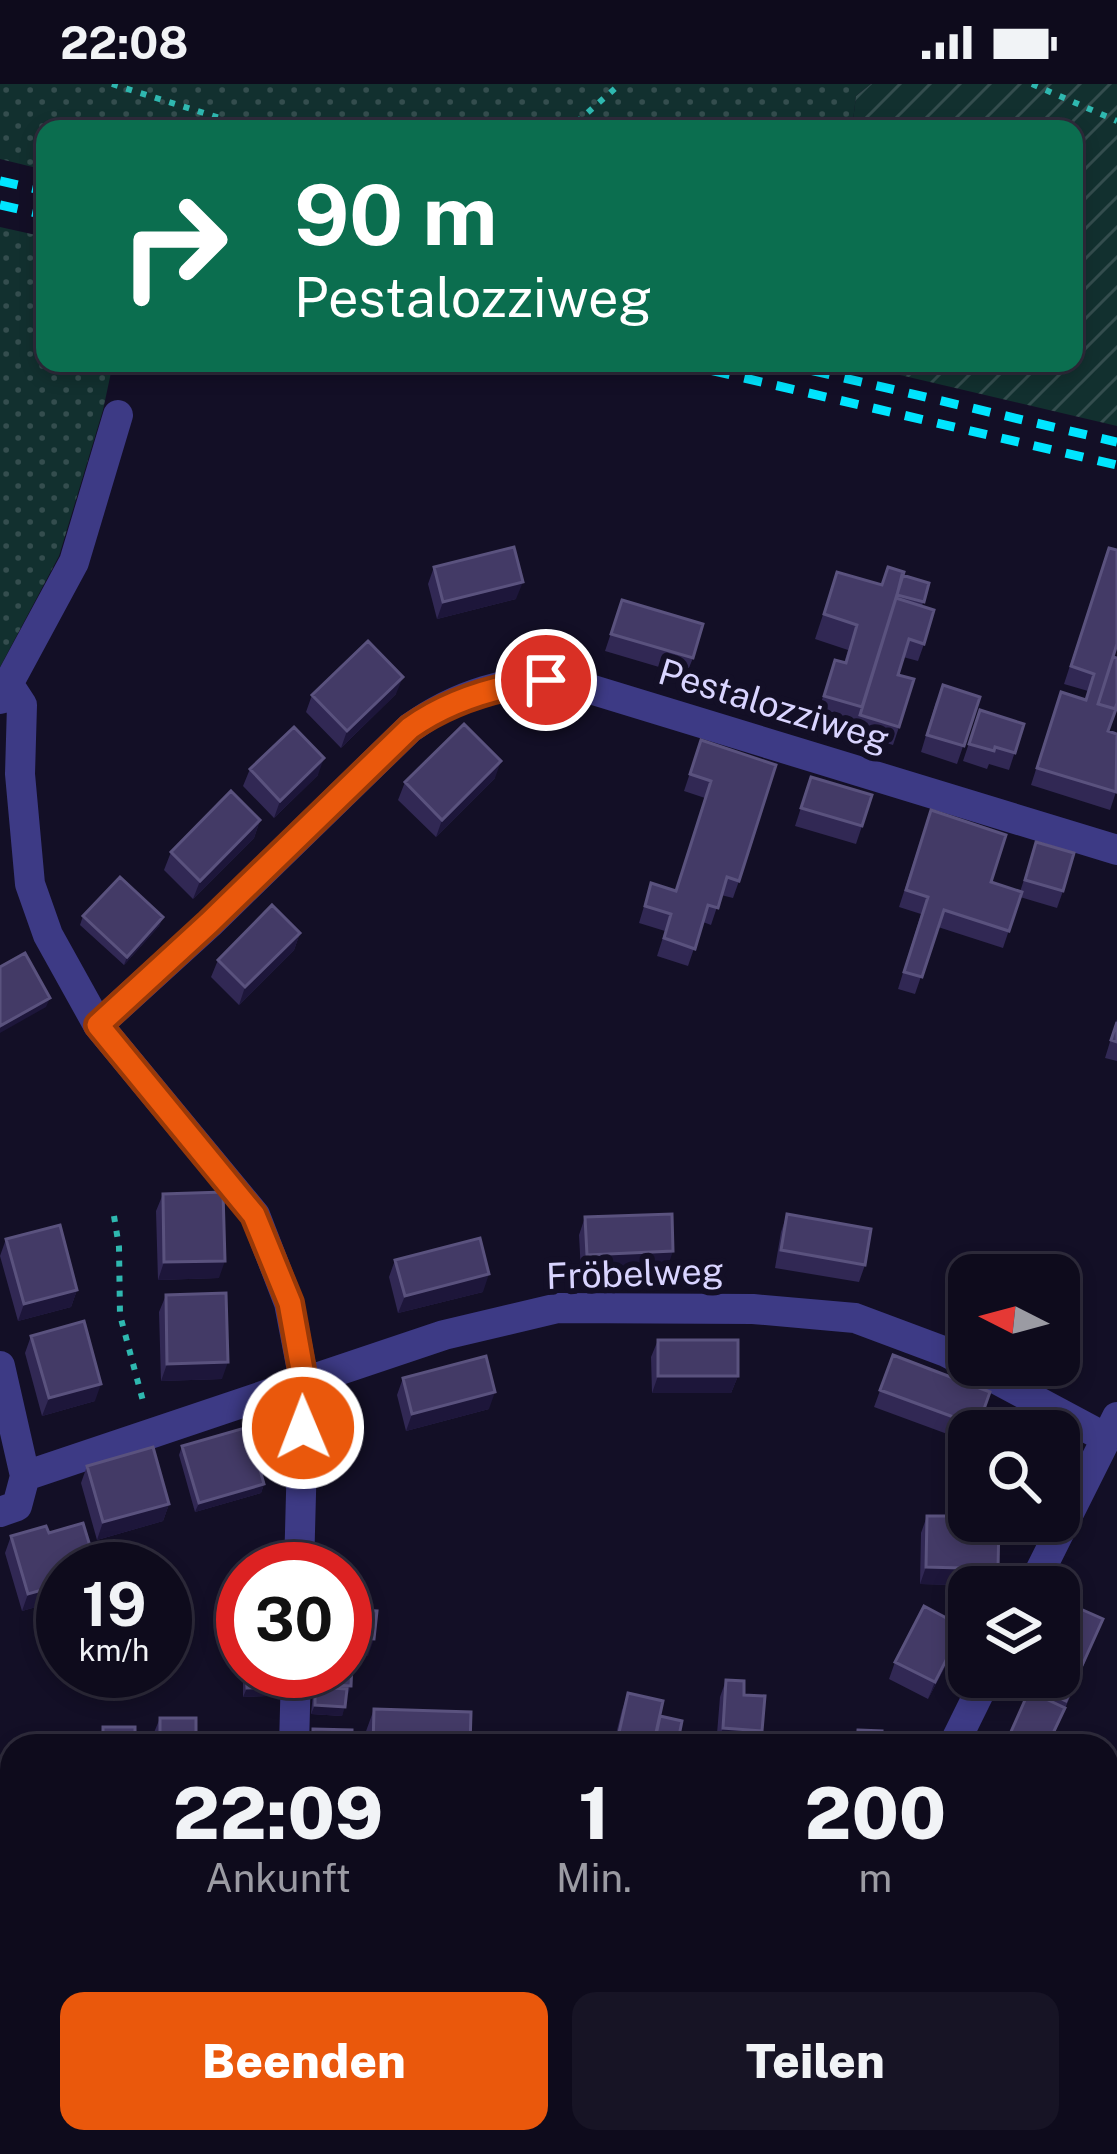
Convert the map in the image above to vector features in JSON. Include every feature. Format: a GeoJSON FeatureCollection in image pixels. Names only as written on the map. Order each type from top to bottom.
{"type":"FeatureCollection","features":[{"type":"Feature","properties":{"kind":"street"},"geometry":{"type":"LineString","coordinates":[[118,415],[74,562],[4,692],[22,705],[20,774],[30,884],[48,935],[98,1025],[254,1215],[290,1303],[304,1381],[300,1542]]}},
{"type":"Feature","properties":{"kind":"street","name":"Pestalozziweg"},"geometry":{"type":"LineString","coordinates":[[98,1025],[410,728],[435,710],[524,682],[567,682],[1117,850]]}},
{"type":"Feature","properties":{"kind":"street","name":"Fröbelweg"},"geometry":{"type":"LineString","coordinates":[[25,1476],[444,1335],[557,1308],[753,1309],[855,1318],[948,1353]]}},
{"type":"Feature","properties":{"kind":"street"},"geometry":{"type":"LineString","coordinates":[[0,1366],[25,1476],[17,1506],[0,1512]]}},
{"type":"Feature","properties":{"kind":"street","name":"Fröbelweg"},"geometry":{"type":"LineString","coordinates":[[1017,1386],[1112,1428]]}},
{"type":"Feature","properties":{"kind":"street"},"geometry":{"type":"LineString","coordinates":[[1043,1566],[1112,1428]]}},
{"type":"Feature","properties":{"kind":"street"},"geometry":{"type":"LineString","coordinates":[[294,1734],[295,1698]]}},
{"type":"Feature","properties":{"kind":"street"},"geometry":{"type":"LineString","coordinates":[[958,1734],[976,1698]]}},
{"type":"Feature","properties":{"kind":"path"},"geometry":{"type":"LineString","coordinates":[[112,84],[226,120]]}},
{"type":"Feature","properties":{"kind":"path"},"geometry":{"type":"LineString","coordinates":[[579,120],[620,84]]}},
{"type":"Feature","properties":{"kind":"path"},"geometry":{"type":"LineString","coordinates":[[1032,84],[1117,122]]}},
{"type":"Feature","properties":{"kind":"path"},"geometry":{"type":"LineString","coordinates":[[113,1216],[120,1315],[152,1433]]}},
{"type":"Feature","properties":{"kind":"green space"},"geometry":{"type":"Polygon","coordinates":[[[0,84],[871,84],[856,96],[853,120],[36,120],[36,168],[0,159],[0,84]]]}},
{"type":"Feature","properties":{"kind":"green space"},"geometry":{"type":"Polygon","coordinates":[[[871,84],[1117,84],[1117,426],[887,372],[1083,372],[1083,120],[853,120],[856,96],[871,84]]]}},
{"type":"Feature","properties":{"kind":"green space"},"geometry":{"type":"Polygon","coordinates":[[[0,227],[36,235],[36,372],[111,372],[59,556],[0,667],[0,227]]]}},
{"type":"Feature","properties":{"kind":"building"},"geometry":{"type":"Polygon","coordinates":[[[514,547],[523,582],[443,602],[434,567],[514,547]]]}},
{"type":"Feature","properties":{"kind":"building"},"geometry":{"type":"Polygon","coordinates":[[[1109,548],[1117,550],[1117,644],[1098,704],[1116,709],[1108,731],[1117,734],[1116,792],[1037,768],[1061,692],[1086,700],[1094,674],[1071,666],[1109,548]]]}},
{"type":"Feature","properties":{"kind":"building"},"geometry":{"type":"Polygon","coordinates":[[[888,567],[904,572],[862,707],[824,696],[835,660],[846,663],[857,625],[824,614],[837,572],[882,585],[888,567]]]}},
{"type":"Feature","properties":{"kind":"building"},"geometry":{"type":"Polygon","coordinates":[[[902,575],[929,583],[924,602],[897,595],[902,575]]]}},
{"type":"Feature","properties":{"kind":"building"},"geometry":{"type":"Polygon","coordinates":[[[896,598],[934,610],[924,644],[909,639],[898,675],[914,679],[899,727],[860,715],[896,598]]]}},
{"type":"Feature","properties":{"kind":"building"},"geometry":{"type":"Polygon","coordinates":[[[622,600],[703,624],[693,658],[611,634],[622,600]]]}},
{"type":"Feature","properties":{"kind":"building"},"geometry":{"type":"Polygon","coordinates":[[[368,641],[403,677],[347,731],[312,695],[368,641]]]}},
{"type":"Feature","properties":{"kind":"building"},"geometry":{"type":"Polygon","coordinates":[[[1113,657],[1117,658],[1115,709],[1098,704],[1113,657]]]}},
{"type":"Feature","properties":{"kind":"building"},"geometry":{"type":"Polygon","coordinates":[[[943,685],[980,697],[964,746],[927,735],[943,685]]]}},
{"type":"Feature","properties":{"kind":"building"},"geometry":{"type":"Polygon","coordinates":[[[980,710],[1024,724],[1015,753],[969,744],[980,710]]]}},
{"type":"Feature","properties":{"kind":"building"},"geometry":{"type":"Polygon","coordinates":[[[464,724],[501,761],[442,820],[405,782],[464,724]]]}},
{"type":"Feature","properties":{"kind":"building"},"geometry":{"type":"Polygon","coordinates":[[[294,727],[324,758],[280,801],[250,769],[294,727]]]}},
{"type":"Feature","properties":{"kind":"building"},"geometry":{"type":"Polygon","coordinates":[[[701,740],[776,765],[739,881],[727,877],[718,908],[708,905],[695,949],[664,938],[671,914],[645,906],[651,883],[676,891],[711,781],[690,774],[701,740]]]}},
{"type":"Feature","properties":{"kind":"building"},"geometry":{"type":"Polygon","coordinates":[[[811,777],[872,795],[862,826],[801,808],[811,777]]]}},
{"type":"Feature","properties":{"kind":"building"},"geometry":{"type":"Polygon","coordinates":[[[231,791],[260,820],[200,881],[171,852],[231,791]]]}},
{"type":"Feature","properties":{"kind":"building"},"geometry":{"type":"Polygon","coordinates":[[[931,810],[1006,835],[991,882],[1022,892],[1009,931],[944,910],[922,977],[904,972],[928,897],[906,890],[931,810]]]}},
{"type":"Feature","properties":{"kind":"building"},"geometry":{"type":"Polygon","coordinates":[[[1036,842],[1074,853],[1063,891],[1025,880],[1036,842]]]}},
{"type":"Feature","properties":{"kind":"building"},"geometry":{"type":"Polygon","coordinates":[[[120,877],[163,917],[127,957],[83,916],[120,877]]]}},
{"type":"Feature","properties":{"kind":"building"},"geometry":{"type":"Polygon","coordinates":[[[272,905],[300,933],[245,987],[218,960],[272,905]]]}},
{"type":"Feature","properties":{"kind":"building"},"geometry":{"type":"Polygon","coordinates":[[[25,953],[50,998],[0,1026],[0,967],[25,953]]]}},
{"type":"Feature","properties":{"kind":"building"},"geometry":{"type":"Polygon","coordinates":[[[223,1192],[225,1261],[164,1262],[163,1194],[223,1192]]]}},
{"type":"Feature","properties":{"kind":"building"},"geometry":{"type":"Polygon","coordinates":[[[672,1214],[673,1251],[587,1255],[585,1217],[672,1214]]]}},
{"type":"Feature","properties":{"kind":"building"},"geometry":{"type":"Polygon","coordinates":[[[787,1214],[871,1229],[865,1265],[781,1250],[787,1214]]]}},
{"type":"Feature","properties":{"kind":"building"},"geometry":{"type":"Polygon","coordinates":[[[60,1225],[77,1290],[24,1304],[6,1239],[60,1225]]]}},
{"type":"Feature","properties":{"kind":"building"},"geometry":{"type":"Polygon","coordinates":[[[480,1238],[489,1274],[405,1296],[395,1260],[480,1238]]]}},
{"type":"Feature","properties":{"kind":"building"},"geometry":{"type":"Polygon","coordinates":[[[226,1293],[228,1362],[167,1364],[166,1295],[226,1293]]]}},
{"type":"Feature","properties":{"kind":"building"},"geometry":{"type":"Polygon","coordinates":[[[84,1321],[101,1384],[49,1398],[31,1336],[84,1321]]]}},
{"type":"Feature","properties":{"kind":"building"},"geometry":{"type":"Polygon","coordinates":[[[658,1340],[738,1340],[738,1376],[658,1376],[658,1340]]]}},
{"type":"Feature","properties":{"kind":"building"},"geometry":{"type":"Polygon","coordinates":[[[893,1355],[948,1376],[948,1386],[974,1386],[990,1392],[984,1410],[948,1410],[948,1415],[880,1390],[893,1355]]]}},
{"type":"Feature","properties":{"kind":"building"},"geometry":{"type":"Polygon","coordinates":[[[486,1356],[495,1392],[412,1414],[403,1378],[486,1356]]]}},
{"type":"Feature","properties":{"kind":"building"},"geometry":{"type":"Polygon","coordinates":[[[248,1427],[264,1484],[199,1503],[182,1446],[248,1427]]]}},
{"type":"Feature","properties":{"kind":"building"},"geometry":{"type":"Polygon","coordinates":[[[153,1447],[169,1504],[103,1522],[87,1466],[153,1447]]]}},
{"type":"Feature","properties":{"kind":"building"},"geometry":{"type":"Polygon","coordinates":[[[927,1516],[948,1516],[948,1542],[999,1542],[998,1566],[926,1567],[927,1516]]]}},
{"type":"Feature","properties":{"kind":"building"},"geometry":{"type":"Polygon","coordinates":[[[83,1523],[89,1542],[36,1542],[36,1592],[28,1594],[11,1536],[46,1526],[49,1533],[83,1523]]]}},
{"type":"Feature","properties":{"kind":"building"},"geometry":{"type":"Polygon","coordinates":[[[924,1606],[948,1619],[948,1656],[935,1682],[895,1662],[924,1606]]]}},
{"type":"Feature","properties":{"kind":"building"},"geometry":{"type":"Polygon","coordinates":[[[1080,1609],[1103,1619],[1080,1670],[1080,1609]]]}},
{"type":"Feature","properties":{"kind":"building"},"geometry":{"type":"Polygon","coordinates":[[[372,1611],[377,1611],[372,1639],[372,1611]]]}},
{"type":"Feature","properties":{"kind":"building"},"geometry":{"type":"Polygon","coordinates":[[[726,1680],[744,1681],[744,1695],[765,1696],[762,1731],[723,1728],[726,1680]]]}},
{"type":"Feature","properties":{"kind":"building"},"geometry":{"type":"Polygon","coordinates":[[[628,1693],[663,1701],[656,1734],[619,1734],[628,1693]]]}},
{"type":"Feature","properties":{"kind":"building"},"geometry":{"type":"Polygon","coordinates":[[[315,1698],[346,1698],[345,1707],[315,1705],[315,1698]]]}},
{"type":"Feature","properties":{"kind":"building"},"geometry":{"type":"Polygon","coordinates":[[[1026,1698],[1044,1698],[1065,1708],[1053,1734],[1010,1734],[1026,1698]]]}},
{"type":"Feature","properties":{"kind":"building"},"geometry":{"type":"Polygon","coordinates":[[[374,1709],[471,1712],[470,1734],[373,1734],[374,1709]]]}},
{"type":"Feature","properties":{"kind":"building"},"geometry":{"type":"Polygon","coordinates":[[[660,1716],[682,1721],[679,1734],[656,1734],[660,1716]]]}},
{"type":"Feature","properties":{"kind":"building"},"geometry":{"type":"Polygon","coordinates":[[[160,1718],[196,1718],[196,1734],[160,1734],[160,1718]]]}},
{"type":"Feature","properties":{"kind":"building"},"geometry":{"type":"Polygon","coordinates":[[[103,1727],[135,1727],[135,1734],[103,1734],[103,1727]]]}},
{"type":"Feature","properties":{"kind":"building"},"geometry":{"type":"Polygon","coordinates":[[[313,1729],[352,1730],[352,1734],[313,1734],[313,1729]]]}},
{"type":"Feature","properties":{"kind":"railway"},"geometry":{"type":"LineString","coordinates":[[0,181],[36,189]]}},
{"type":"Feature","properties":{"kind":"railway"},"geometry":{"type":"LineString","coordinates":[[0,205],[36,213]]}},
{"type":"Feature","properties":{"kind":"railway"},"geometry":{"type":"LineString","coordinates":[[719,372],[1117,465]]}},
{"type":"Feature","properties":{"kind":"railway"},"geometry":{"type":"LineString","coordinates":[[818,372],[1117,442]]}},
{"type":"Feature","properties":{"kind":"route"},"geometry":{"type":"LineString","coordinates":[[303,1428],[304,1381],[290,1303],[254,1215],[98,1025],[410,728],[435,710],[476,694],[546,680]]}}]}
